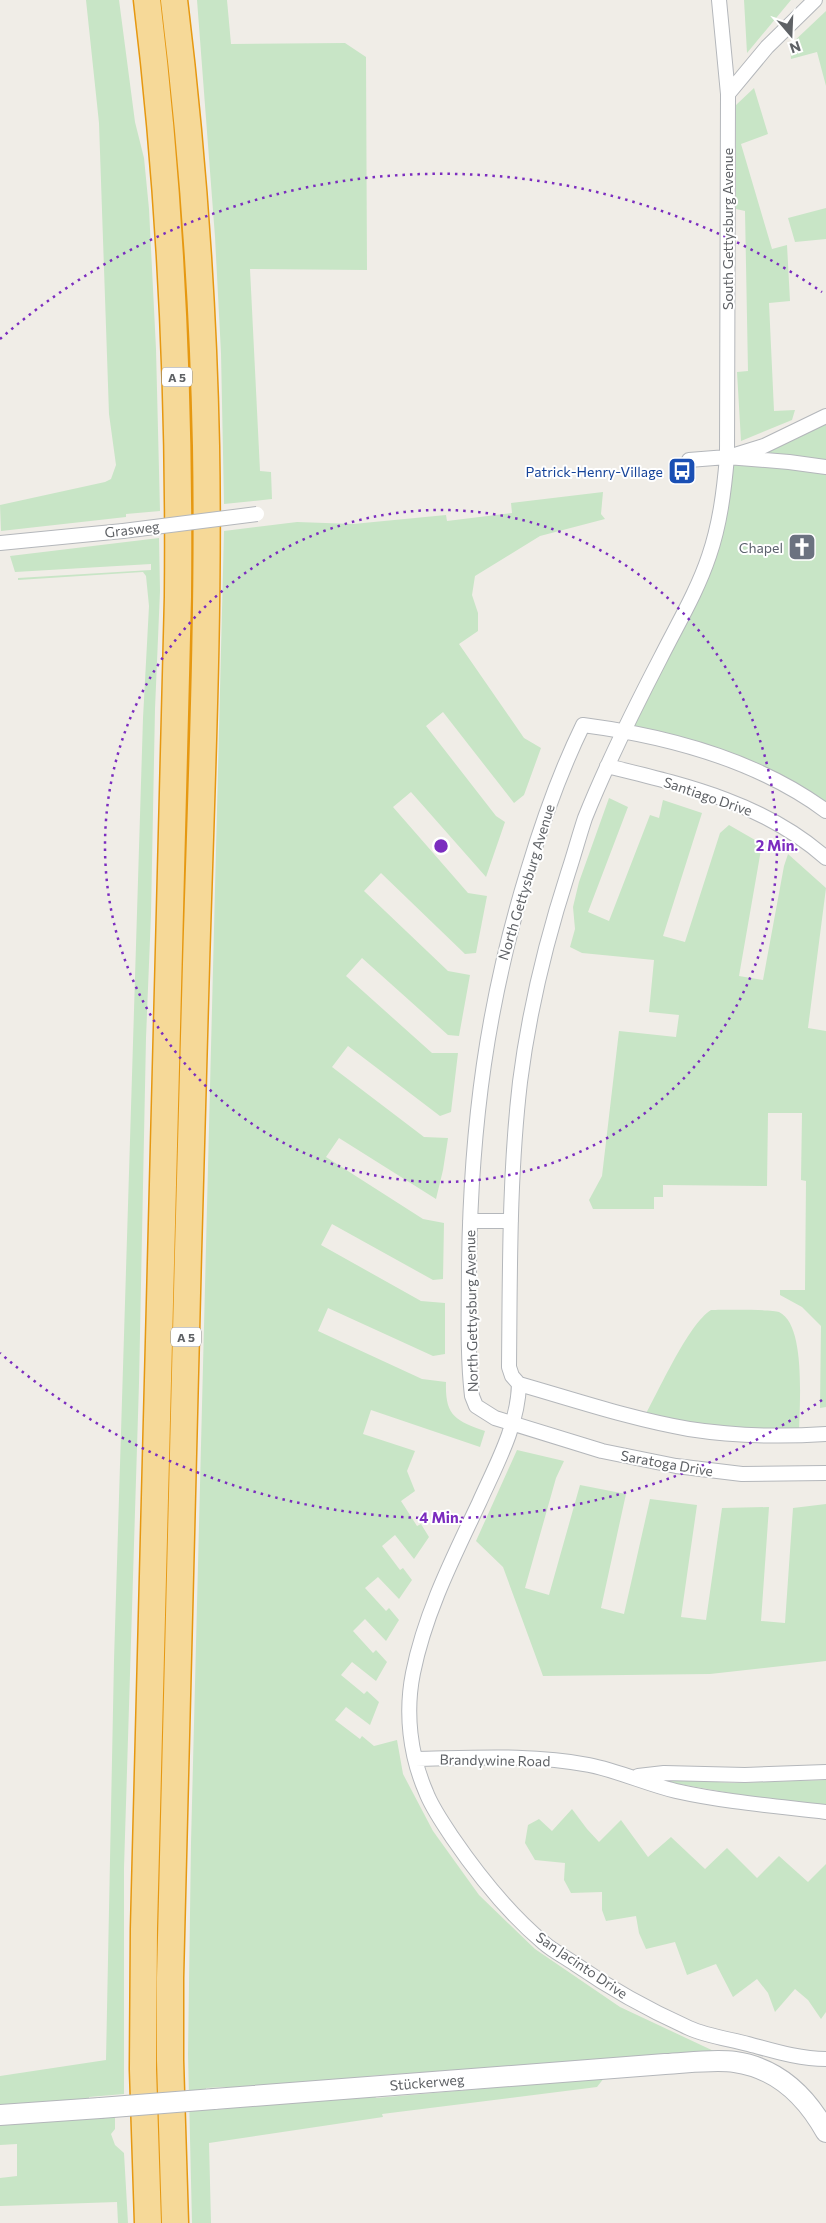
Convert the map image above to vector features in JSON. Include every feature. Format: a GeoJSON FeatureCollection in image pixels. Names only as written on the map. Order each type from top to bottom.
{"type":"FeatureCollection","features":[{"type":"Feature","properties":{"kind":"highway","name":"A 5"},"geometry":{"type":"LineString","coordinates":[[138,0],[153,48]]}},
{"type":"Feature","properties":{"kind":"highway","name":"A 5"},"geometry":{"type":"LineString","coordinates":[[147,0],[168,211],[174,312],[180,484],[143,1956],[143,2069],[148,2223]]}},
{"type":"Feature","properties":{"kind":"highway","name":"A 5"},"geometry":{"type":"LineString","coordinates":[[174,0],[184,82],[194,196],[203,336],[206,554],[172,1900],[170,2060],[176,2223]]}},
{"type":"Feature","properties":{"kind":"highway","name":"A 5"},"geometry":{"type":"LineString","coordinates":[[184,82],[194,38],[191,0]]}},
{"type":"Feature","properties":{"kind":"street","name":"South Gettysburg Avenue"},"geometry":{"type":"LineString","coordinates":[[719,0],[728,94],[727,458]]}},
{"type":"Feature","properties":{"kind":"street"},"geometry":{"type":"LineString","coordinates":[[728,94],[767,47],[815,0]]}},
{"type":"Feature","properties":{"kind":"street"},"geometry":{"type":"LineString","coordinates":[[727,458],[764,446],[826,416]]}},
{"type":"Feature","properties":{"kind":"street"},"geometry":{"type":"LineString","coordinates":[[727,458],[724,496],[709,556],[685,614],[623,730],[607,766],[585,821],[551,926],[528,1028],[520,1082],[510,1221],[509,1367],[512,1376],[519,1384],[644,1419],[690,1429],[742,1435],[799,1436],[826,1434]]}},
{"type":"Feature","properties":{"kind":"street"},"geometry":{"type":"LineString","coordinates":[[689,460],[727,458],[788,462],[826,467]]}},
{"type":"Feature","properties":{"kind":"street","name":"Grasweg"},"geometry":{"type":"LineString","coordinates":[[0,544],[260,514]]}},
{"type":"Feature","properties":{"kind":"street","name":"North Gettysburg Avenue"},"geometry":{"type":"LineString","coordinates":[[512,1425],[484,1412],[476,1406],[472,1396],[469,1305],[470,1221],[471,1180],[479,1086],[491,1011],[511,924],[543,820],[564,764],[583,725],[623,730]]}},
{"type":"Feature","properties":{"kind":"street"},"geometry":{"type":"LineString","coordinates":[[623,730],[719,756],[752,768],[787,786],[826,810]]}},
{"type":"Feature","properties":{"kind":"street","name":"Santiago Drive"},"geometry":{"type":"LineString","coordinates":[[607,766],[670,781],[739,804],[796,834],[826,858]]}},
{"type":"Feature","properties":{"kind":"street"},"geometry":{"type":"LineString","coordinates":[[470,1221],[510,1221]]}},
{"type":"Feature","properties":{"kind":"street"},"geometry":{"type":"LineString","coordinates":[[512,1425],[518,1403],[519,1384]]}},
{"type":"Feature","properties":{"kind":"street","name":"Saratoga Drive"},"geometry":{"type":"LineString","coordinates":[[512,1425],[602,1452],[676,1466],[742,1474],[826,1473]]}},
{"type":"Feature","properties":{"kind":"street","name":"San Jacinto Drive"},"geometry":{"type":"LineString","coordinates":[[512,1425],[435,1597],[423,1632],[413,1674],[409,1705],[411,1737],[415,1759],[426,1794],[474,1868],[499,1899],[544,1943],[616,1992],[692,2029],[809,2059],[826,2059]]}},
{"type":"Feature","properties":{"kind":"street","name":"Brandywine Road"},"geometry":{"type":"LineString","coordinates":[[415,1759],[530,1758],[588,1765],[674,1790],[749,1803],[826,1812]]}},
{"type":"Feature","properties":{"kind":"street","name":"Brandywine Road"},"geometry":{"type":"LineString","coordinates":[[634,1777],[664,1773],[745,1775],[826,1772]]}},
{"type":"Feature","properties":{"kind":"street","name":"Stückerweg"},"geometry":{"type":"LineString","coordinates":[[0,2115],[665,2064],[734,2062],[763,2069],[784,2081],[815,2113],[826,2132]]}},
{"type":"Feature","properties":{"kind":"green space"},"geometry":{"type":"Polygon","coordinates":[[[86,0],[119,0],[135,122],[144,158],[149,209],[156,349],[160,511],[126,514],[126,517],[1,531],[0,505],[105,482],[111,479],[116,465],[109,414],[99,123],[86,0]]]}},
{"type":"Feature","properties":{"kind":"green space"},"geometry":{"type":"Polygon","coordinates":[[[158,0],[163,0],[181,184],[194,449],[194,579],[181,1095],[177,1093],[158,0]]]}},
{"type":"Feature","properties":{"kind":"green space"},"geometry":{"type":"Polygon","coordinates":[[[197,0],[227,0],[231,44],[345,43],[366,57],[367,270],[250,269],[260,471],[271,472],[272,499],[224,504],[221,353],[215,237],[197,0]]]}},
{"type":"Feature","properties":{"kind":"green space"},"geometry":{"type":"Polygon","coordinates":[[[744,0],[791,0],[747,53],[744,0]]]}},
{"type":"Feature","properties":{"kind":"green space"},"geometry":{"type":"Polygon","coordinates":[[[826,11],[826,86],[817,52],[791,59],[790,45],[826,11]]]}},
{"type":"Feature","properties":{"kind":"green space"},"geometry":{"type":"Polygon","coordinates":[[[754,88],[768,134],[741,144],[772,249],[787,245],[790,301],[769,303],[774,411],[795,410],[792,420],[741,441],[737,372],[748,371],[745,211],[736,209],[736,105],[754,88]]]}},
{"type":"Feature","properties":{"kind":"green space"},"geometry":{"type":"Polygon","coordinates":[[[826,208],[826,239],[795,242],[788,218],[826,208]]]}},
{"type":"Feature","properties":{"kind":"green space"},"geometry":{"type":"Polygon","coordinates":[[[826,416],[826,811],[787,786],[623,730],[697,586],[727,457],[826,416]]]}},
{"type":"Feature","properties":{"kind":"green space"},"geometry":{"type":"Polygon","coordinates":[[[603,492],[601,514],[605,519],[540,536],[475,576],[472,595],[478,613],[478,631],[459,644],[524,738],[541,748],[524,795],[514,803],[443,712],[426,726],[496,816],[505,822],[486,877],[411,792],[393,807],[468,893],[487,896],[476,953],[465,954],[381,873],[364,891],[448,971],[470,975],[459,1036],[448,1035],[362,958],[346,976],[432,1053],[458,1053],[451,1112],[440,1116],[348,1046],[332,1067],[424,1137],[448,1138],[436,1199],[339,1138],[326,1157],[423,1219],[444,1223],[443,1279],[433,1280],[332,1224],[321,1245],[421,1301],[445,1303],[445,1354],[433,1356],[328,1308],[318,1331],[422,1379],[446,1382],[447,1402],[450,1410],[459,1420],[485,1431],[480,1447],[371,1410],[363,1434],[415,1451],[407,1471],[415,1491],[401,1501],[417,1526],[421,1524],[429,1537],[414,1559],[395,1535],[382,1546],[400,1570],[403,1568],[412,1580],[399,1599],[378,1577],[365,1588],[386,1611],[389,1608],[399,1620],[386,1641],[365,1619],[353,1631],[373,1653],[376,1650],[387,1662],[376,1681],[352,1662],[341,1675],[364,1694],[367,1691],[379,1702],[370,1725],[346,1707],[335,1720],[360,1739],[362,1736],[374,1746],[397,1740],[403,1774],[433,1831],[479,1895],[535,1949],[620,2007],[718,2053],[369,2076],[370,2080],[225,2091],[225,2087],[206,2088],[207,2110],[226,2109],[226,2105],[374,2093],[376,2098],[604,2078],[597,2087],[382,2114],[383,2117],[209,2143],[211,2223],[192,2223],[188,2054],[191,1843],[224,531],[297,522],[353,524],[446,515],[447,521],[512,513],[511,503],[603,492]]]}},
{"type":"Feature","properties":{"kind":"green space"},"geometry":{"type":"Polygon","coordinates":[[[159,538],[160,591],[155,709],[139,1383],[124,1868],[124,2094],[89,2097],[89,2102],[0,2108],[0,2076],[106,2060],[114,1660],[143,718],[149,606],[146,576],[143,572],[18,580],[18,578],[151,570],[151,564],[15,572],[10,556],[159,538]]]}},
{"type":"Feature","properties":{"kind":"green space"},"geometry":{"type":"Polygon","coordinates":[[[609,798],[628,807],[588,912],[609,921],[650,815],[659,818],[663,800],[702,813],[663,936],[685,942],[720,833],[729,825],[762,844],[739,976],[763,980],[784,866],[788,854],[826,888],[808,1028],[826,1031],[826,1407],[820,1408],[821,1326],[802,1307],[780,1295],[780,1290],[805,1290],[806,1181],[801,1180],[802,1113],[768,1113],[767,1186],[663,1185],[663,1197],[654,1197],[654,1209],[593,1209],[589,1200],[602,1176],[619,1031],[676,1037],[679,1015],[649,1012],[654,960],[582,953],[570,947],[575,929],[573,907],[579,882],[609,798]]]}},
{"type":"Feature","properties":{"kind":"green space"},"geometry":{"type":"Polygon","coordinates":[[[711,1310],[775,1311],[788,1320],[794,1333],[800,1369],[799,1436],[643,1419],[683,1344],[702,1318],[711,1310]]]}},
{"type":"Feature","properties":{"kind":"green space"},"geometry":{"type":"Polygon","coordinates":[[[517,1450],[564,1461],[556,1478],[525,1588],[549,1595],[580,1485],[626,1494],[601,1608],[624,1614],[650,1499],[697,1505],[681,1617],[706,1620],[722,1508],[769,1507],[761,1621],[785,1623],[793,1508],[826,1504],[826,1661],[710,1674],[543,1676],[503,1567],[476,1541],[517,1450]]]}},
{"type":"Feature","properties":{"kind":"green space"},"geometry":{"type":"Polygon","coordinates":[[[662,1779],[734,1783],[826,1780],[826,1805],[752,1797],[663,1781],[662,1779]]]}},
{"type":"Feature","properties":{"kind":"green space"},"geometry":{"type":"Polygon","coordinates":[[[572,1809],[599,1842],[621,1820],[648,1857],[671,1837],[705,1869],[727,1848],[757,1878],[779,1856],[808,1882],[826,1864],[826,2012],[821,2019],[808,2000],[795,1989],[775,2012],[768,1993],[757,1979],[733,1997],[716,1964],[687,1975],[675,1942],[646,1949],[639,1933],[636,1916],[606,1921],[602,1910],[602,1892],[571,1893],[564,1880],[565,1863],[535,1860],[525,1843],[528,1825],[539,1819],[552,1831],[572,1809]]]}},
{"type":"Feature","properties":{"kind":"green space"},"geometry":{"type":"Polygon","coordinates":[[[115,2117],[115,2129],[111,2134],[115,2145],[124,2153],[128,2223],[118,2223],[117,2202],[0,2206],[0,2178],[17,2176],[17,2144],[0,2145],[0,2122],[115,2117]]]}},
{"type":"Feature","properties":{"kind":"place","name":"Patrick-Henry-Village"},"geometry":{"type":"Point","coordinates":[682,471]}},
{"type":"Feature","properties":{"kind":"place","name":"Chapel"},"geometry":{"type":"Point","coordinates":[802,547]}}]}
